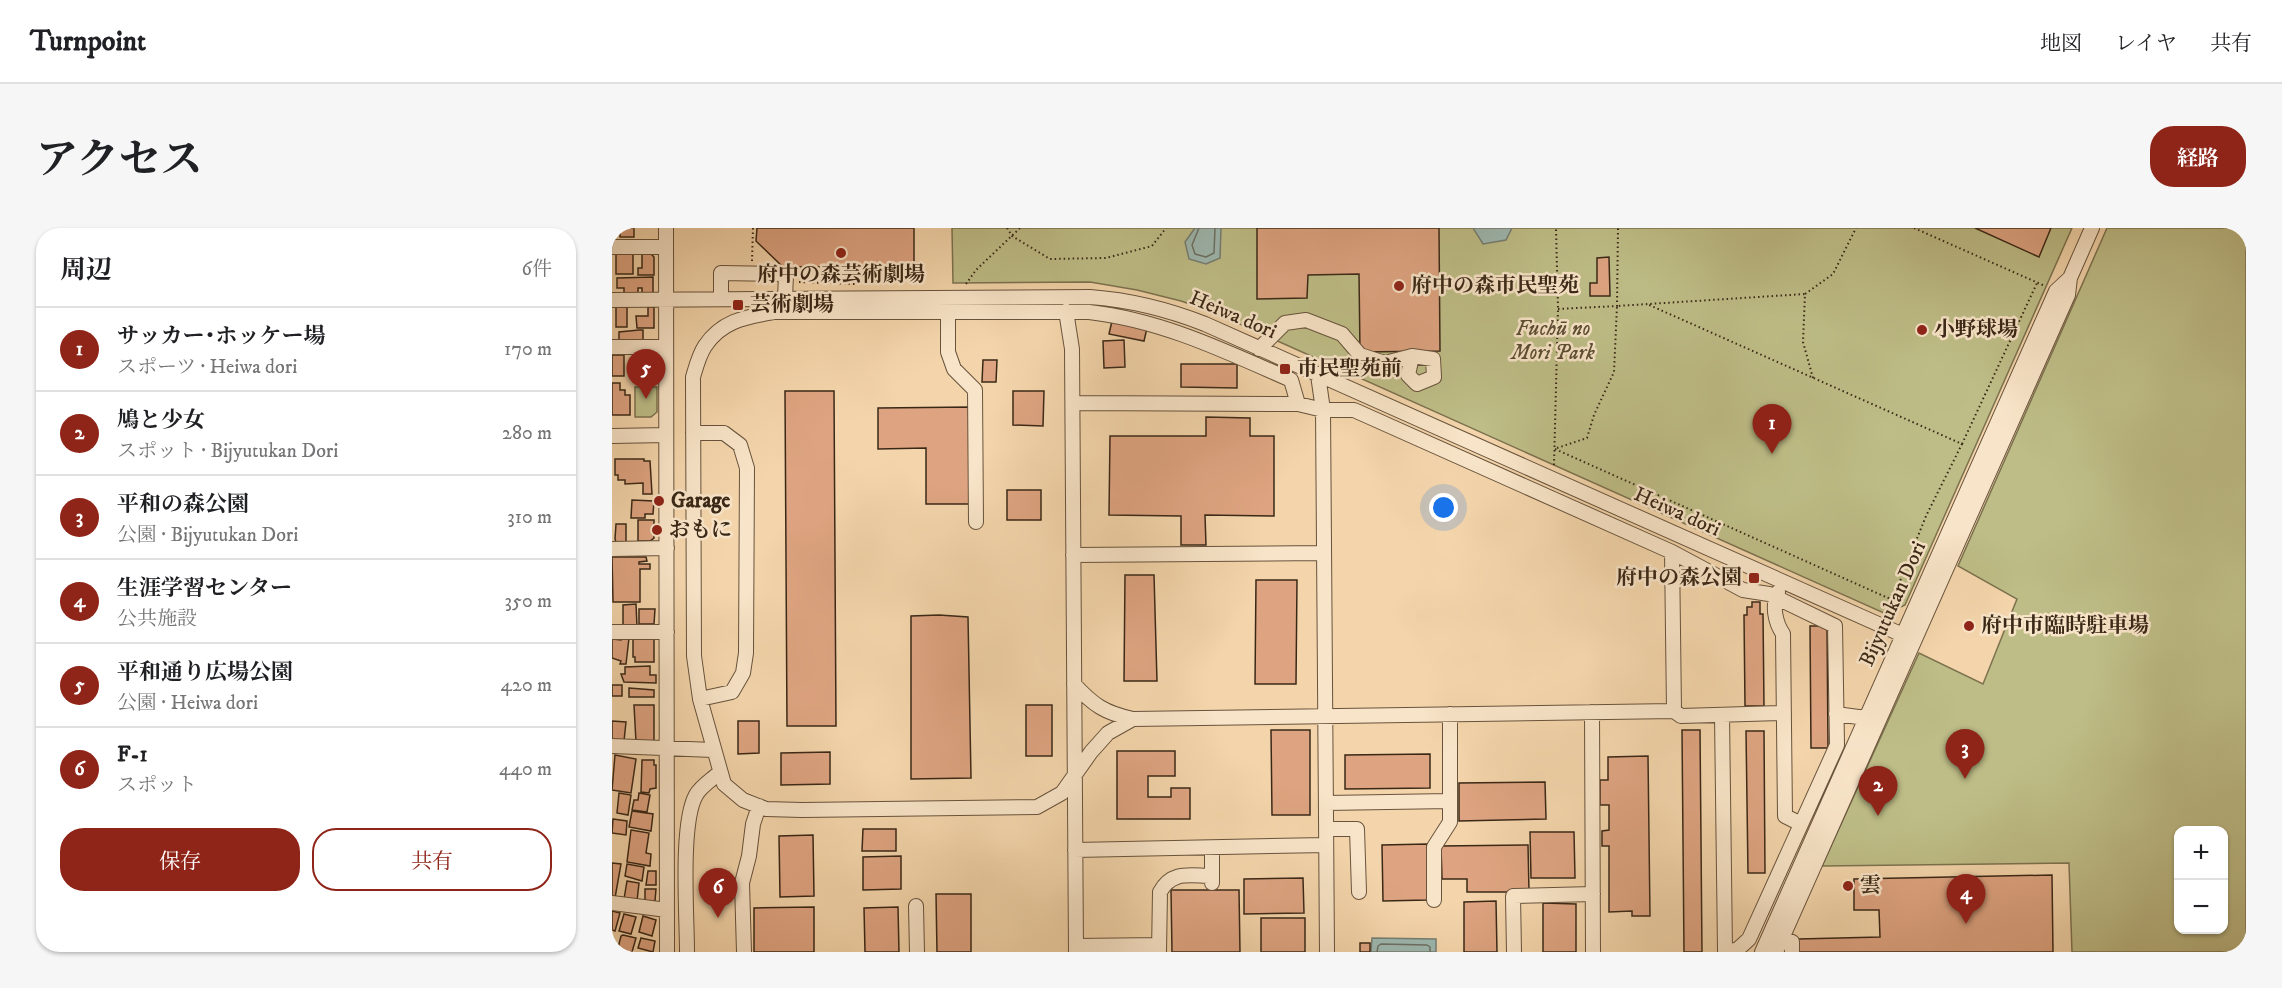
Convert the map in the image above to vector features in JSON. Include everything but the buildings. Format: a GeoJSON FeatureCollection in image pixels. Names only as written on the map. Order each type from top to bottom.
{"type":"FeatureCollection","features":[{"type":"Feature","properties":{"kind":"street"},"geometry":{"type":"LineString","coordinates":[[666,228],[667,952]]}},
{"type":"Feature","properties":{"kind":"street","name":"Bijyutukan Dori"},"geometry":{"type":"LineString","coordinates":[[1762,952],[1815,847],[2063,306],[2068,295],[2070,278],[2092,228]]}},
{"type":"Feature","properties":{"kind":"street"},"geometry":{"type":"LineString","coordinates":[[612,247],[666,247]]}},
{"type":"Feature","properties":{"kind":"street"},"geometry":{"type":"LineString","coordinates":[[721,299],[721,273],[786,274],[785,299]]}},
{"type":"Feature","properties":{"kind":"street","name":"Bijyutukan Dori"},"geometry":{"type":"LineString","coordinates":[[1838,795],[1866,718],[1909,638],[2055,291],[2070,278]]}},
{"type":"Feature","properties":{"kind":"street","name":"Heiwa dori"},"geometry":{"type":"LineString","coordinates":[[612,300],[1090,297],[1114,299],[1181,315],[1909,638]]}},
{"type":"Feature","properties":{"kind":"street"},"geometry":{"type":"LineString","coordinates":[[948,311],[948,352],[954,369],[975,390],[976,522]]}},
{"type":"Feature","properties":{"kind":"street"},"geometry":{"type":"LineString","coordinates":[[1066,311],[1072,349],[1073,403],[1076,949],[1159,949],[1160,892],[1164,884],[1170,878],[1180,876],[1212,880],[1212,848]]}},
{"type":"Feature","properties":{"kind":"street"},"geometry":{"type":"LineString","coordinates":[[1133,719],[1108,733],[1091,752],[1062,793],[1037,807],[823,810],[766,808],[743,800],[724,784],[700,699],[694,656],[693,377],[705,346],[725,325],[740,318],[774,312],[1089,312],[1133,319],[1200,340],[1291,380],[1298,404]]}},
{"type":"Feature","properties":{"kind":"street"},"geometry":{"type":"LineString","coordinates":[[1259,349],[1285,323],[1306,320],[1342,334],[1360,355],[1385,363],[1413,356]]}},
{"type":"Feature","properties":{"kind":"street"},"geometry":{"type":"LineString","coordinates":[[612,347],[666,347]]}},
{"type":"Feature","properties":{"kind":"street"},"geometry":{"type":"LineString","coordinates":[[1318,375],[1323,410],[1327,952]]}},
{"type":"Feature","properties":{"kind":"street"},"geometry":{"type":"LineString","coordinates":[[1073,403],[1298,404],[1323,410],[1354,410],[1672,552],[1743,590],[1775,598],[1835,626],[1837,745],[1749,939],[1737,950],[1725,951],[1722,715]]}},
{"type":"Feature","properties":{"kind":"street"},"geometry":{"type":"LineString","coordinates":[[693,433],[724,433],[740,445],[747,468],[746,653],[743,673],[732,692],[700,699]]}},
{"type":"Feature","properties":{"kind":"street"},"geometry":{"type":"LineString","coordinates":[[612,436],[666,435]]}},
{"type":"Feature","properties":{"kind":"street"},"geometry":{"type":"LineString","coordinates":[[612,549],[667,548]]}},
{"type":"Feature","properties":{"kind":"street"},"geometry":{"type":"LineString","coordinates":[[1672,552],[1674,711]]}},
{"type":"Feature","properties":{"kind":"street"},"geometry":{"type":"LineString","coordinates":[[1073,555],[1323,554]]}},
{"type":"Feature","properties":{"kind":"street"},"geometry":{"type":"LineString","coordinates":[[1782,582],[1775,598],[1776,623],[1783,634],[1785,816],[1815,847]]}},
{"type":"Feature","properties":{"kind":"street"},"geometry":{"type":"LineString","coordinates":[[612,632],[667,632]]}},
{"type":"Feature","properties":{"kind":"street"},"geometry":{"type":"LineString","coordinates":[[1074,684],[1102,710],[1133,719],[1674,711],[1681,716],[1784,713]]}},
{"type":"Feature","properties":{"kind":"street"},"geometry":{"type":"LineString","coordinates":[[1592,712],[1593,952]]}},
{"type":"Feature","properties":{"kind":"street"},"geometry":{"type":"LineString","coordinates":[[1434,900],[1434,847],[1450,822],[1450,714]]}},
{"type":"Feature","properties":{"kind":"street"},"geometry":{"type":"LineString","coordinates":[[1836,714],[1866,718]]}},
{"type":"Feature","properties":{"kind":"street"},"geometry":{"type":"LineString","coordinates":[[612,746],[713,750]]}},
{"type":"Feature","properties":{"kind":"street"},"geometry":{"type":"LineString","coordinates":[[687,952],[687,840],[690,809],[697,793],[720,772]]}},
{"type":"Feature","properties":{"kind":"street"},"geometry":{"type":"LineString","coordinates":[[1326,803],[1450,801]]}},
{"type":"Feature","properties":{"kind":"street"},"geometry":{"type":"LineString","coordinates":[[744,952],[742,883],[749,856],[753,824],[759,806]]}},
{"type":"Feature","properties":{"kind":"street"},"geometry":{"type":"LineString","coordinates":[[1326,829],[1357,829],[1359,892]]}},
{"type":"Feature","properties":{"kind":"street"},"geometry":{"type":"LineString","coordinates":[[1075,850],[1326,845]]}},
{"type":"Feature","properties":{"kind":"street","name":"Bijyutukan Dori"},"geometry":{"type":"LineString","coordinates":[[1776,952],[1815,847]]}},
{"type":"Feature","properties":{"kind":"street"},"geometry":{"type":"LineString","coordinates":[[1514,952],[1513,896],[1593,894]]}},
{"type":"Feature","properties":{"kind":"street"},"geometry":{"type":"LineString","coordinates":[[612,903],[667,910]]}},
{"type":"Feature","properties":{"kind":"street"},"geometry":{"type":"LineString","coordinates":[[916,906],[917,952]]}},
{"type":"Feature","properties":{"kind":"street"},"geometry":{"type":"LineString","coordinates":[[1782,937],[1792,942],[1792,952]]}},
{"type":"Feature","properties":{"kind":"path"},"geometry":{"type":"LineString","coordinates":[[1007,228],[1012,236],[1050,259],[1106,258],[1152,246],[1166,228]]}},
{"type":"Feature","properties":{"kind":"path"},"geometry":{"type":"LineString","coordinates":[[956,298],[976,270],[1020,228]]}},
{"type":"Feature","properties":{"kind":"path"},"geometry":{"type":"LineString","coordinates":[[1552,480],[1555,449],[1558,309],[1556,228]]}},
{"type":"Feature","properties":{"kind":"path"},"geometry":{"type":"LineString","coordinates":[[1555,449],[1587,438],[1594,415],[1614,372],[1618,228]]}},
{"type":"Feature","properties":{"kind":"path"},"geometry":{"type":"LineString","coordinates":[[1558,309],[1805,294],[1833,274],[1856,228]]}},
{"type":"Feature","properties":{"kind":"path"},"geometry":{"type":"LineString","coordinates":[[1914,228],[2055,291]]}},
{"type":"Feature","properties":{"kind":"path"},"geometry":{"type":"LineString","coordinates":[[1555,449],[1888,598],[1896,591],[1926,516],[2037,283]]}},
{"type":"Feature","properties":{"kind":"path"},"geometry":{"type":"LineString","coordinates":[[1805,294],[1803,342],[1813,378]]}},
{"type":"Feature","properties":{"kind":"path"},"geometry":{"type":"LineString","coordinates":[[1647,304],[1962,444]]}},
{"type":"Feature","properties":{"kind":"green space","name":"Fuchū no Mori Park"},"geometry":{"type":"Polygon","coordinates":[[[952,228],[2072,228],[1905,605],[1886,614],[1213,312],[1137,290],[1090,282],[953,283],[952,228]]]}},
{"type":"Feature","properties":{"kind":"green space"},"geometry":{"type":"Polygon","coordinates":[[[2107,228],[2240,228],[2246,234],[2246,952],[2072,952],[2069,863],[1822,866],[1919,653],[1983,684],[2017,599],[1958,566],[2107,228]]]}},
{"type":"Feature","properties":{"kind":"green space"},"geometry":{"type":"Polygon","coordinates":[[[635,387],[657,387],[657,412],[651,417],[635,417],[635,387]]]}},
{"type":"Feature","properties":{"kind":"water"},"geometry":{"type":"Polygon","coordinates":[[[1195,228],[1221,228],[1220,258],[1206,264],[1189,259],[1185,242],[1195,228]]]}},
{"type":"Feature","properties":{"kind":"water"},"geometry":{"type":"Polygon","coordinates":[[[1473,228],[1512,228],[1506,240],[1483,244],[1473,228]]]}},
{"type":"Feature","properties":{"kind":"water"},"geometry":{"type":"Polygon","coordinates":[[[1372,938],[1436,939],[1436,952],[1371,952],[1372,938]]]}},
{"type":"Feature","properties":{"kind":"place","name":"府中の森芸術劇場"},"geometry":{"type":"Point","coordinates":[841,253]}},
{"type":"Feature","properties":{"kind":"place","name":"府中の森市民聖苑"},"geometry":{"type":"Point","coordinates":[1399,286]}},
{"type":"Feature","properties":{"kind":"place","name":"芸術劇場"},"geometry":{"type":"Point","coordinates":[738,305]}},
{"type":"Feature","properties":{"kind":"place","name":"小野球場"},"geometry":{"type":"Point","coordinates":[1922,330]}},
{"type":"Feature","properties":{"kind":"place","name":"市民聖苑前"},"geometry":{"type":"Point","coordinates":[1285,369]}},
{"type":"Feature","properties":{"kind":"place","name":"平和通り広場公園"},"geometry":{"type":"Point","coordinates":[646,399]}},
{"type":"Feature","properties":{"kind":"place","name":"サッカー･ホッケー場"},"geometry":{"type":"Point","coordinates":[1772,454]}},
{"type":"Feature","properties":{"kind":"place","name":"Garage"},"geometry":{"type":"Point","coordinates":[659,501]}},
{"type":"Feature","properties":{"kind":"place","name":"おもに"},"geometry":{"type":"Point","coordinates":[657,530]}},
{"type":"Feature","properties":{"kind":"place","name":"府中の森公園"},"geometry":{"type":"Point","coordinates":[1754,578]}},
{"type":"Feature","properties":{"kind":"place","name":"府中市臨時駐車場"},"geometry":{"type":"Point","coordinates":[1969,626]}},
{"type":"Feature","properties":{"kind":"place","name":"平和の森公園"},"geometry":{"type":"Point","coordinates":[1965,779]}},
{"type":"Feature","properties":{"kind":"place","name":"鳩と少女"},"geometry":{"type":"Point","coordinates":[1878,816]}},
{"type":"Feature","properties":{"kind":"place","name":"雲"},"geometry":{"type":"Point","coordinates":[1848,886]}},
{"type":"Feature","properties":{"kind":"place","name":"F-1"},"geometry":{"type":"Point","coordinates":[718,918]}},
{"type":"Feature","properties":{"kind":"place","name":"生涯学習センター"},"geometry":{"type":"Point","coordinates":[1966,924]}}]}
